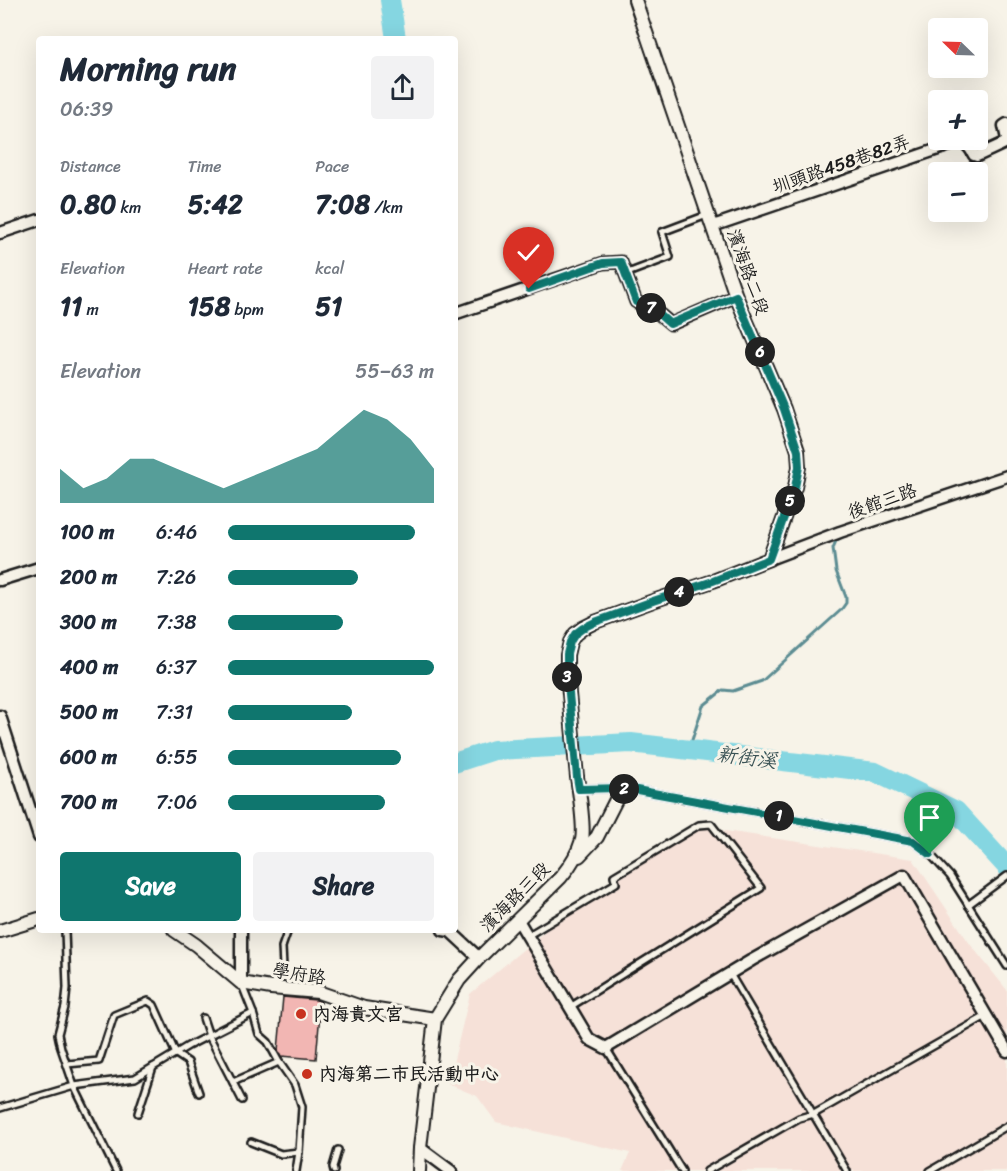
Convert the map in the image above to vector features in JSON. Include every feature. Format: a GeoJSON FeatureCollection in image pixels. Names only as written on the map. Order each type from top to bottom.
{"type":"FeatureCollection","features":[{"type":"Feature","properties":{"kind":"street","name":"濱海路二段"},"geometry":{"type":"LineString","coordinates":[[635,0],[736,296],[784,409],[798,451],[799,467],[795,487],[769,559]]}},
{"type":"Feature","properties":{"kind":"street","name":"圳頭路458巷82弄"},"geometry":{"type":"LineString","coordinates":[[711,220],[959,142],[968,146],[977,156],[1007,141],[1004,126],[1007,124]]}},
{"type":"Feature","properties":{"kind":"street"},"geometry":{"type":"LineString","coordinates":[[0,232],[36,221]]}},
{"type":"Feature","properties":{"kind":"street"},"geometry":{"type":"LineString","coordinates":[[458,313],[603,263],[621,262],[636,302],[652,308],[670,324],[736,296]]}},
{"type":"Feature","properties":{"kind":"street","name":"後館三路"},"geometry":{"type":"LineString","coordinates":[[769,559],[840,532],[1007,476]]}},
{"type":"Feature","properties":{"kind":"street","name":"濱海路三段"},"geometry":{"type":"LineString","coordinates":[[419,1171],[435,1019],[459,980],[561,877],[572,863],[583,837],[567,673],[567,654],[570,642],[583,628],[769,559]]}},
{"type":"Feature","properties":{"kind":"street"},"geometry":{"type":"LineString","coordinates":[[0,580],[36,569]]}},
{"type":"Feature","properties":{"kind":"street"},"geometry":{"type":"LineString","coordinates":[[0,716],[36,828]]}},
{"type":"Feature","properties":{"kind":"street"},"geometry":{"type":"LineString","coordinates":[[572,863],[597,837],[622,788]]}},
{"type":"Feature","properties":{"kind":"street"},"geometry":{"type":"LineString","coordinates":[[518,920],[589,1039],[606,1048],[904,875],[1007,1051]]}},
{"type":"Feature","properties":{"kind":"street"},"geometry":{"type":"LineString","coordinates":[[0,931],[36,920]]}},
{"type":"Feature","properties":{"kind":"street"},"geometry":{"type":"LineString","coordinates":[[178,933],[241,983]]}},
{"type":"Feature","properties":{"kind":"street"},"geometry":{"type":"LineString","coordinates":[[241,933],[241,983]]}},
{"type":"Feature","properties":{"kind":"street"},"geometry":{"type":"LineString","coordinates":[[452,933],[479,958]]}},
{"type":"Feature","properties":{"kind":"street","name":"學府路"},"geometry":{"type":"LineString","coordinates":[[241,983],[318,992],[364,1008],[435,1019]]}},
{"type":"Feature","properties":{"kind":"street"},"geometry":{"type":"LineString","coordinates":[[420,1148],[452,1171]]}},
{"type":"Feature","properties":{"kind":"lane"},"geometry":{"type":"LineString","coordinates":[[625,274],[670,257],[662,232],[711,220]]}},
{"type":"Feature","properties":{"kind":"lane"},"geometry":{"type":"LineString","coordinates":[[578,783],[637,790],[913,841],[930,854],[950,876],[1007,966]]}},
{"type":"Feature","properties":{"kind":"lane"},"geometry":{"type":"LineString","coordinates":[[527,936],[616,883],[614,876],[699,825],[711,824],[761,888],[570,1007]]}},
{"type":"Feature","properties":{"kind":"lane"},"geometry":{"type":"LineString","coordinates":[[968,905],[1007,876]]}},
{"type":"Feature","properties":{"kind":"lane"},"geometry":{"type":"LineString","coordinates":[[65,933],[67,988],[58,1034],[74,1086],[116,1171]]}},
{"type":"Feature","properties":{"kind":"lane"},"geometry":{"type":"LineString","coordinates":[[271,988],[283,967],[282,946],[287,933]]}},
{"type":"Feature","properties":{"kind":"lane"},"geometry":{"type":"LineString","coordinates":[[730,974],[847,1171]]}},
{"type":"Feature","properties":{"kind":"lane"},"geometry":{"type":"LineString","coordinates":[[241,983],[260,1034],[268,1042],[295,1085],[302,1107],[296,1171]]}},
{"type":"Feature","properties":{"kind":"lane"},"geometry":{"type":"LineString","coordinates":[[67,1064],[99,1060],[114,1015],[148,1001],[154,1005],[176,1054],[188,1062],[199,1093]]}},
{"type":"Feature","properties":{"kind":"lane"},"geometry":{"type":"LineString","coordinates":[[0,1108],[74,1086],[135,1078],[253,1013]]}},
{"type":"Feature","properties":{"kind":"lane"},"geometry":{"type":"LineString","coordinates":[[707,1171],[800,1118],[814,1114],[987,1016]]}},
{"type":"Feature","properties":{"kind":"lane"},"geometry":{"type":"LineString","coordinates":[[203,1018],[209,1036],[242,1100]]}},
{"type":"Feature","properties":{"kind":"lane"},"geometry":{"type":"LineString","coordinates":[[606,1048],[682,1171]]}},
{"type":"Feature","properties":{"kind":"lane"},"geometry":{"type":"LineString","coordinates":[[233,1082],[279,1062]]}},
{"type":"Feature","properties":{"kind":"lane"},"geometry":{"type":"LineString","coordinates":[[138,1113],[153,1067]]}},
{"type":"Feature","properties":{"kind":"lane"},"geometry":{"type":"LineString","coordinates":[[930,1171],[1007,1126]]}},
{"type":"Feature","properties":{"kind":"lane"},"geometry":{"type":"LineString","coordinates":[[251,1142],[281,1154],[299,1152]]}},
{"type":"Feature","properties":{"kind":"lane"},"geometry":{"type":"LineString","coordinates":[[334,1171],[338,1150]]}},
{"type":"Feature","properties":{"kind":"shaded area"},"geometry":{"type":"Polygon","coordinates":[[[698,827],[913,859],[970,944],[1007,990],[1007,1171],[622,1171],[630,1153],[496,1122],[477,1096],[448,1084],[470,994],[567,913],[698,827]]]}},
{"type":"Feature","properties":{"kind":"building","name":"內海貴文宮"},"geometry":{"type":"Polygon","coordinates":[[[283,997],[321,1002],[316,1059],[281,1056],[278,1050],[283,997]]]}},
{"type":"Feature","properties":{"kind":"waterway","name":"新街溪"},"geometry":{"type":"LineString","coordinates":[[390,0],[396,36]]}},
{"type":"Feature","properties":{"kind":"waterway"},"geometry":{"type":"LineString","coordinates":[[692,740],[703,706],[723,690],[733,691],[762,681],[841,610],[846,603],[846,597],[836,571],[833,548],[836,541],[852,533]]}},
{"type":"Feature","properties":{"kind":"waterway","name":"新街溪"},"geometry":{"type":"LineString","coordinates":[[458,762],[494,750],[631,743],[875,772],[956,811],[1007,867]]}},
{"type":"Feature","properties":{"kind":"place","name":"內海貴文宮"},"geometry":{"type":"Point","coordinates":[301,1014]}},
{"type":"Feature","properties":{"kind":"place","name":"內海第二市民活動中心"},"geometry":{"type":"Point","coordinates":[307,1074]}},
{"type":"Feature","properties":{"kind":"route"},"geometry":{"type":"LineString","coordinates":[[529,289],[603,263],[621,262],[636,302],[652,308],[670,324],[736,296],[784,409],[798,451],[799,467],[795,487],[769,559],[595,622],[575,634],[567,654],[567,673],[579,789],[637,790],[913,841],[930,854]]}}]}
